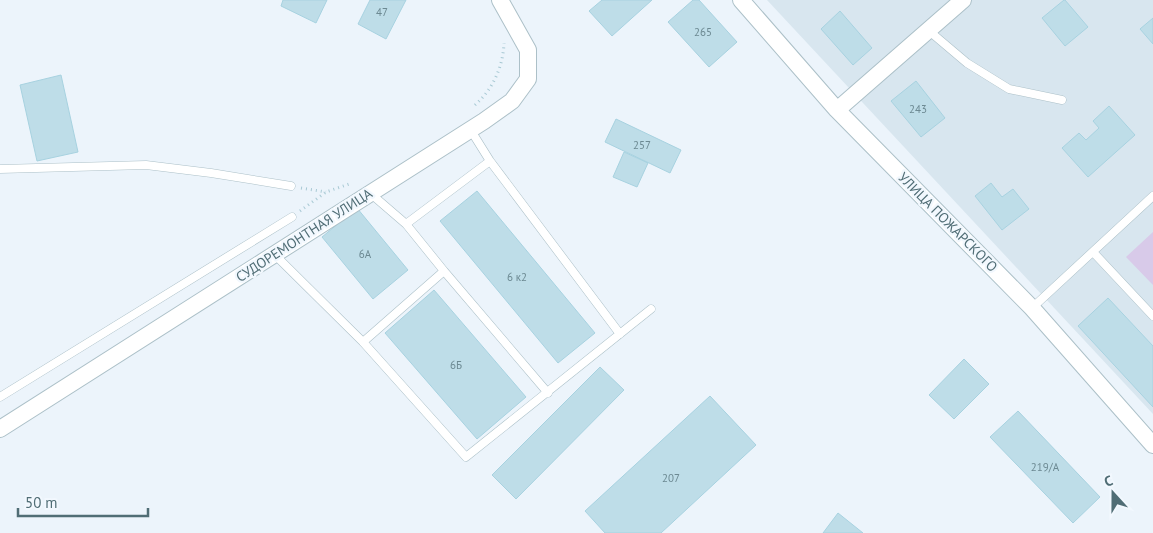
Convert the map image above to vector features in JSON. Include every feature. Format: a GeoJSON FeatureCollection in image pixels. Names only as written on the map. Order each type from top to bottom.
{"type":"FeatureCollection","features":[{"type":"Feature","properties":{"kind":"street","name":"СУДОРЕМОНТНАЯ УЛИЦА"},"geometry":{"type":"LineString","coordinates":[[0,429],[512,101],[528,79],[528,50],[500,0]]}},
{"type":"Feature","properties":{"kind":"street","name":"УЛИЦА ПОЖАРСКОГО"},"geometry":{"type":"LineString","coordinates":[[741,0],[837,110],[1032,308],[1153,445]]}},
{"type":"Feature","properties":{"kind":"street"},"geometry":{"type":"LineString","coordinates":[[837,110],[963,0]]}},
{"type":"Feature","properties":{"kind":"lane"},"geometry":{"type":"LineString","coordinates":[[928,30],[967,63],[1009,89],[1062,100]]}},
{"type":"Feature","properties":{"kind":"lane"},"geometry":{"type":"LineString","coordinates":[[470,129],[490,161],[620,334]]}},
{"type":"Feature","properties":{"kind":"lane"},"geometry":{"type":"LineString","coordinates":[[406,224],[490,161]]}},
{"type":"Feature","properties":{"kind":"lane"},"geometry":{"type":"LineString","coordinates":[[0,169],[146,165],[291,186]]}},
{"type":"Feature","properties":{"kind":"lane"},"geometry":{"type":"LineString","coordinates":[[370,193],[406,224],[548,392]]}},
{"type":"Feature","properties":{"kind":"lane"},"geometry":{"type":"LineString","coordinates":[[1032,308],[1153,196]]}},
{"type":"Feature","properties":{"kind":"lane"},"geometry":{"type":"LineString","coordinates":[[0,397],[292,217]]}},
{"type":"Feature","properties":{"kind":"lane"},"geometry":{"type":"LineString","coordinates":[[1094,252],[1153,316]]}},
{"type":"Feature","properties":{"kind":"lane"},"geometry":{"type":"LineString","coordinates":[[274,254],[363,342],[466,457],[651,309]]}},
{"type":"Feature","properties":{"kind":"lane"},"geometry":{"type":"LineString","coordinates":[[363,342],[444,271]]}},
{"type":"Feature","properties":{"kind":"path"},"geometry":{"type":"LineString","coordinates":[[471,109],[486,96],[496,79],[504,39]]}},
{"type":"Feature","properties":{"kind":"path"},"geometry":{"type":"LineString","coordinates":[[292,217],[326,192],[350,185],[358,180]]}},
{"type":"Feature","properties":{"kind":"path"},"geometry":{"type":"LineString","coordinates":[[291,186],[326,192]]}},
{"type":"Feature","properties":{"kind":"path"},"geometry":{"type":"LineString","coordinates":[[291,186],[296,195],[298,205],[292,217]]}},
{"type":"Feature","properties":{"kind":"shaded area"},"geometry":{"type":"Polygon","coordinates":[[[767,0],[1153,0],[1153,414],[767,0]]]}},
{"type":"Feature","properties":{"kind":"shaded area"},"geometry":{"type":"Polygon","coordinates":[[[1153,232],[1153,285],[1126,257],[1153,232]]]}},
{"type":"Feature","properties":{"kind":"building"},"geometry":{"type":"Polygon","coordinates":[[[283,0],[327,0],[316,23],[281,6],[283,0]]]}},
{"type":"Feature","properties":{"kind":"building"},"geometry":{"type":"Polygon","coordinates":[[[370,0],[406,0],[386,39],[358,24],[370,0]]]}},
{"type":"Feature","properties":{"kind":"building"},"geometry":{"type":"Polygon","coordinates":[[[602,0],[652,0],[612,36],[589,11],[602,0]]]}},
{"type":"Feature","properties":{"kind":"building"},"geometry":{"type":"Polygon","coordinates":[[[693,0],[699,0],[737,42],[709,67],[668,22],[693,0]]]}},
{"type":"Feature","properties":{"kind":"building"},"geometry":{"type":"Polygon","coordinates":[[[1064,0],[1088,27],[1065,46],[1042,18],[1064,0]]]}},
{"type":"Feature","properties":{"kind":"building"},"geometry":{"type":"Polygon","coordinates":[[[840,11],[872,48],[853,65],[821,29],[840,11]]]}},
{"type":"Feature","properties":{"kind":"building"},"geometry":{"type":"Polygon","coordinates":[[[1153,18],[1153,44],[1140,29],[1153,18]]]}},
{"type":"Feature","properties":{"kind":"building"},"geometry":{"type":"Polygon","coordinates":[[[61,75],[78,152],[37,161],[20,85],[61,75]]]}},
{"type":"Feature","properties":{"kind":"building"},"geometry":{"type":"Polygon","coordinates":[[[916,81],[945,118],[921,137],[891,101],[916,81]]]}},
{"type":"Feature","properties":{"kind":"building"},"geometry":{"type":"Polygon","coordinates":[[[1109,106],[1135,135],[1088,177],[1062,148],[1079,133],[1086,140],[1099,128],[1093,121],[1109,106]]]}},
{"type":"Feature","properties":{"kind":"building"},"geometry":{"type":"Polygon","coordinates":[[[616,119],[681,150],[670,173],[605,142],[616,119]]]}},
{"type":"Feature","properties":{"kind":"building"},"geometry":{"type":"Polygon","coordinates":[[[624,152],[648,163],[637,187],[613,177],[624,152]]]}},
{"type":"Feature","properties":{"kind":"building"},"geometry":{"type":"Polygon","coordinates":[[[991,183],[1002,197],[1013,189],[1029,209],[1002,230],[975,196],[991,183]]]}},
{"type":"Feature","properties":{"kind":"building"},"geometry":{"type":"Polygon","coordinates":[[[477,191],[595,333],[558,363],[440,221],[477,191]]]}},
{"type":"Feature","properties":{"kind":"building"},"geometry":{"type":"Polygon","coordinates":[[[357,208],[408,270],[373,299],[322,237],[357,208]]]}},
{"type":"Feature","properties":{"kind":"building"},"geometry":{"type":"Polygon","coordinates":[[[434,290],[526,397],[477,439],[385,333],[434,290]]]}},
{"type":"Feature","properties":{"kind":"building"},"geometry":{"type":"Polygon","coordinates":[[[1108,298],[1153,346],[1153,407],[1078,326],[1108,298]]]}},
{"type":"Feature","properties":{"kind":"building"},"geometry":{"type":"Polygon","coordinates":[[[964,359],[989,384],[954,419],[929,395],[964,359]]]}},
{"type":"Feature","properties":{"kind":"building"},"geometry":{"type":"Polygon","coordinates":[[[600,367],[624,390],[516,499],[492,475],[600,367]]]}},
{"type":"Feature","properties":{"kind":"building"},"geometry":{"type":"Polygon","coordinates":[[[710,396],[756,445],[661,533],[605,533],[585,511],[710,396]]]}},
{"type":"Feature","properties":{"kind":"building"},"geometry":{"type":"Polygon","coordinates":[[[1018,411],[1100,497],[1073,523],[990,437],[1018,411]]]}},
{"type":"Feature","properties":{"kind":"building"},"geometry":{"type":"Polygon","coordinates":[[[838,513],[863,533],[823,533],[838,513]]]}}]}
